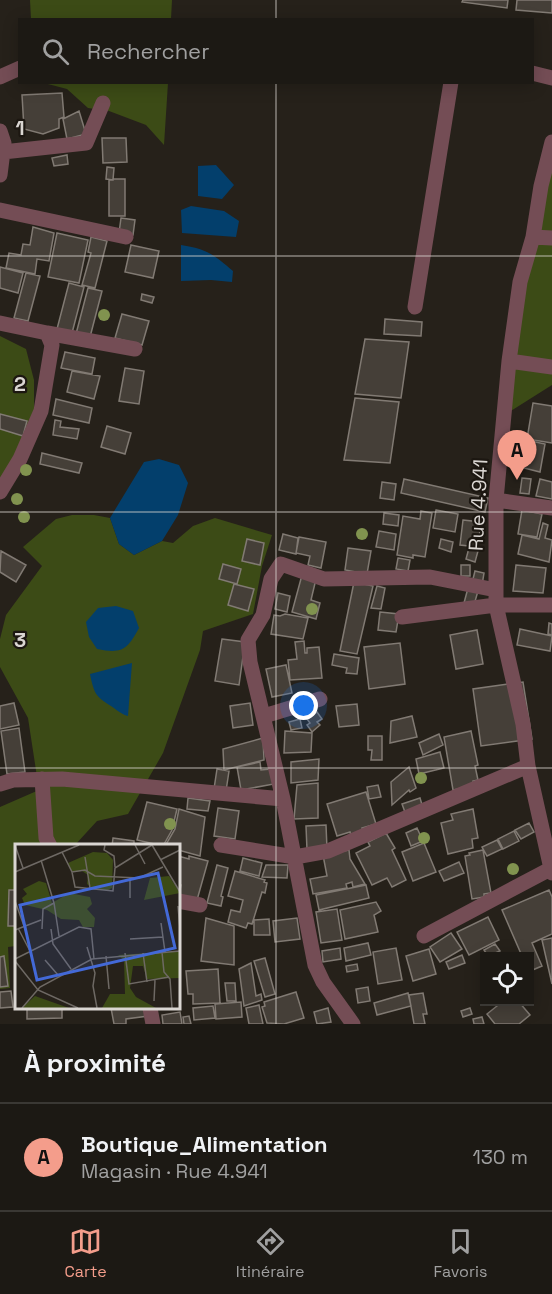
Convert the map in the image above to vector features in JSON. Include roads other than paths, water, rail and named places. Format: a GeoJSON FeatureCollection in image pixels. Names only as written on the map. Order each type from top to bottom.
{"type":"FeatureCollection","features":[{"type":"Feature","properties":{"kind":"street"},"geometry":{"type":"LineString","coordinates":[[0,77],[18,69]]}},
{"type":"Feature","properties":{"kind":"street"},"geometry":{"type":"LineString","coordinates":[[534,74],[552,78]]}},
{"type":"Feature","properties":{"kind":"street"},"geometry":{"type":"LineString","coordinates":[[415,308],[452,84]]}},
{"type":"Feature","properties":{"kind":"street"},"geometry":{"type":"LineString","coordinates":[[3,152],[86,143],[103,103]]}},
{"type":"Feature","properties":{"kind":"street"},"geometry":{"type":"LineString","coordinates":[[0,131],[4,144],[0,175]]}},
{"type":"Feature","properties":{"kind":"street","name":"Rue 4.941"},"geometry":{"type":"LineString","coordinates":[[551,871],[528,766],[523,724],[496,598],[496,501],[509,361],[520,282],[533,237],[541,186],[552,142]]}},
{"type":"Feature","properties":{"kind":"street"},"geometry":{"type":"LineString","coordinates":[[0,210],[126,237]]}},
{"type":"Feature","properties":{"kind":"street"},"geometry":{"type":"LineString","coordinates":[[533,237],[552,238]]}},
{"type":"Feature","properties":{"kind":"street"},"geometry":{"type":"LineString","coordinates":[[0,323],[135,349]]}},
{"type":"Feature","properties":{"kind":"street"},"geometry":{"type":"LineString","coordinates":[[0,492],[20,459],[41,411],[52,345],[47,333]]}},
{"type":"Feature","properties":{"kind":"street"},"geometry":{"type":"LineString","coordinates":[[509,361],[552,367]]}},
{"type":"Feature","properties":{"kind":"street"},"geometry":{"type":"LineString","coordinates":[[496,501],[552,508]]}},
{"type":"Feature","properties":{"kind":"street"},"geometry":{"type":"LineString","coordinates":[[349,1023],[315,965],[283,799],[250,662],[248,640],[263,615],[271,579],[281,564],[324,579],[430,577],[496,598],[552,605]]}},
{"type":"Feature","properties":{"kind":"street"},"geometry":{"type":"LineString","coordinates":[[402,617],[496,598]]}},
{"type":"Feature","properties":{"kind":"street"},"geometry":{"type":"LineString","coordinates":[[264,716],[320,699]]}},
{"type":"Feature","properties":{"kind":"street"},"geometry":{"type":"LineString","coordinates":[[220,845],[295,857],[328,851],[528,766]]}},
{"type":"Feature","properties":{"kind":"street"},"geometry":{"type":"LineString","coordinates":[[42,779],[46,838],[49,844]]}},
{"type":"Feature","properties":{"kind":"street"},"geometry":{"type":"LineString","coordinates":[[0,784],[13,780],[62,779],[283,799]]}},
{"type":"Feature","properties":{"kind":"street"},"geometry":{"type":"LineString","coordinates":[[424,936],[551,871]]}},
{"type":"Feature","properties":{"kind":"street"},"geometry":{"type":"LineString","coordinates":[[180,902],[200,905]]}},
{"type":"Feature","properties":{"kind":"street"},"geometry":{"type":"LineString","coordinates":[[150,1009],[153,1024]]}},
{"type":"Feature","properties":{"kind":"water"},"geometry":{"type":"Polygon","coordinates":[[[216,165],[234,185],[222,199],[198,196],[198,166],[216,165]]]}},
{"type":"Feature","properties":{"kind":"water"},"geometry":{"type":"Polygon","coordinates":[[[191,206],[224,211],[239,221],[236,237],[182,233],[181,210],[191,206]]]}},
{"type":"Feature","properties":{"kind":"water"},"geometry":{"type":"Polygon","coordinates":[[[181,245],[197,248],[220,260],[233,271],[232,282],[181,281],[181,245]]]}},
{"type":"Feature","properties":{"kind":"water"},"geometry":{"type":"Polygon","coordinates":[[[159,459],[179,465],[188,483],[178,515],[162,541],[134,555],[119,544],[110,518],[144,462],[159,459]]]}},
{"type":"Feature","properties":{"kind":"water"},"geometry":{"type":"Polygon","coordinates":[[[116,606],[133,611],[139,628],[123,649],[112,651],[97,649],[89,637],[86,622],[98,608],[116,606]]]}},
{"type":"Feature","properties":{"kind":"water"},"geometry":{"type":"Polygon","coordinates":[[[132,663],[128,716],[98,696],[90,674],[132,663]]]}},
{"type":"Feature","properties":{"kind":"place","name":"Boutique_Alimentation"},"geometry":{"type":"Point","coordinates":[517,480]}}]}
